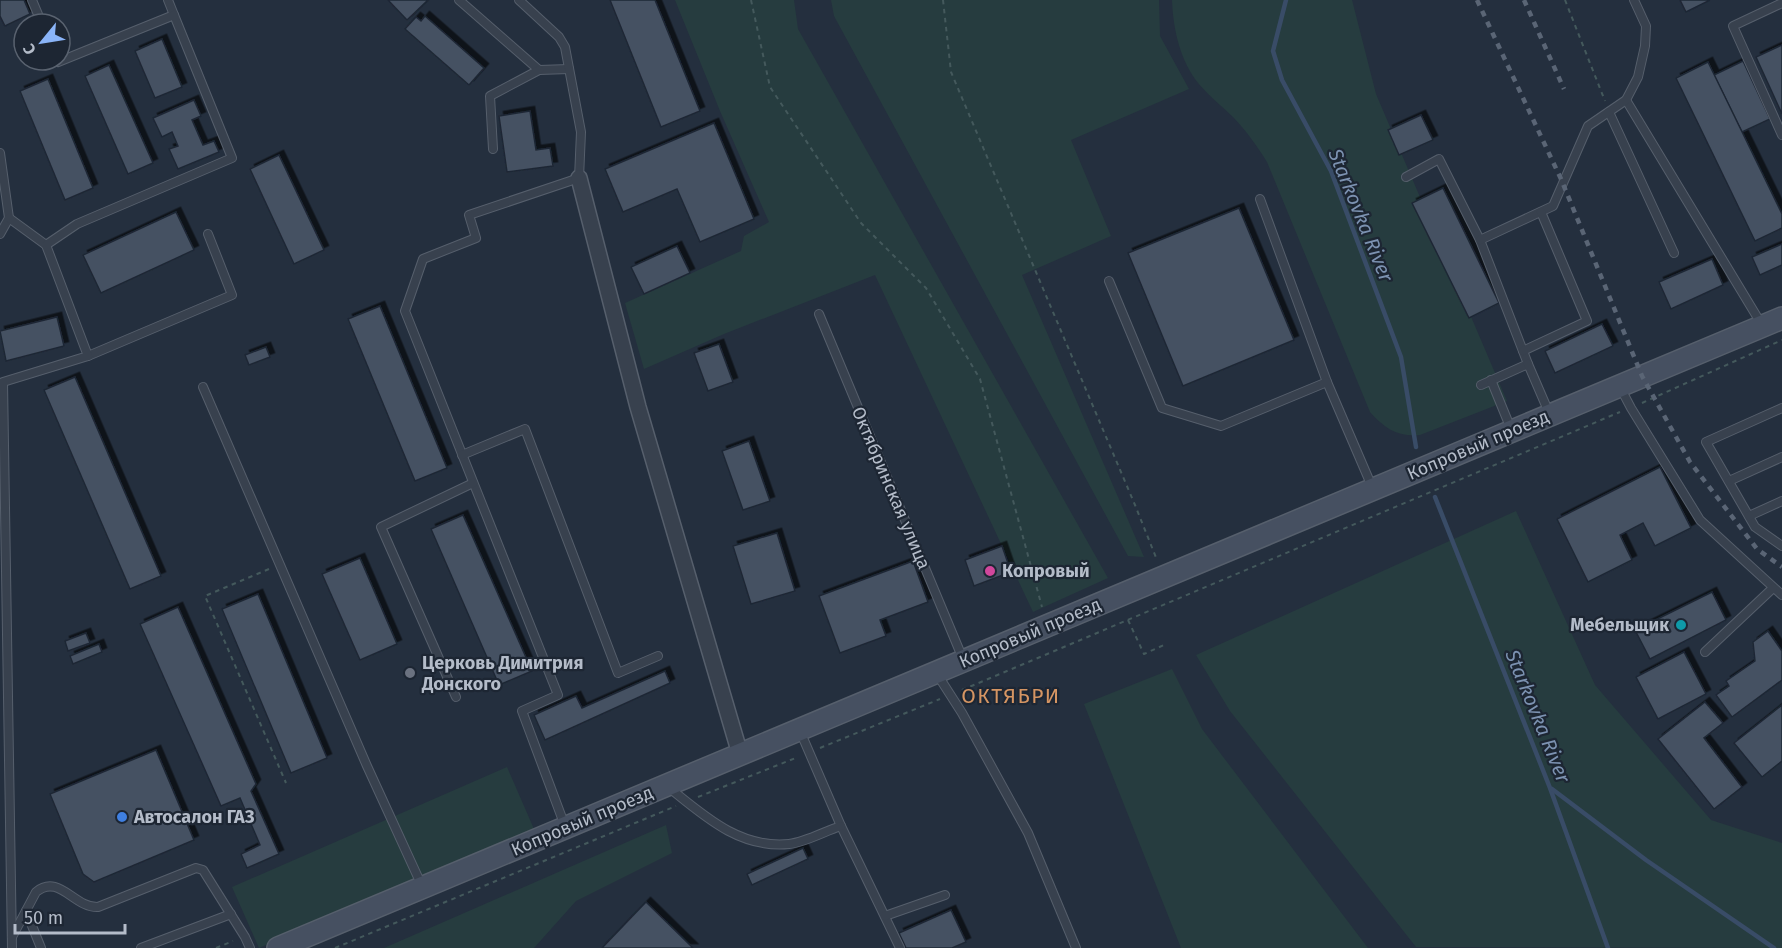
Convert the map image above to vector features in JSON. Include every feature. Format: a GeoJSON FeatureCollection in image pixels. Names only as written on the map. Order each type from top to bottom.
{"type":"FeatureCollection","features":[{"type":"Feature","properties":{"kind":"main road","name":"Копровый проезд"},"geometry":{"type":"LineString","coordinates":[[290,946],[423,887],[1772,322]]}},
{"type":"Feature","properties":{"kind":"street"},"geometry":{"type":"LineString","coordinates":[[579,178],[638,407],[740,754]]}},
{"type":"Feature","properties":{"kind":"lane"},"geometry":{"type":"LineString","coordinates":[[46,245],[77,224],[232,158],[168,0]]}},
{"type":"Feature","properties":{"kind":"lane"},"geometry":{"type":"LineString","coordinates":[[459,0],[539,70]]}},
{"type":"Feature","properties":{"kind":"lane"},"geometry":{"type":"LineString","coordinates":[[519,0],[559,37],[565,47],[581,132],[579,178],[469,215],[476,238],[423,259],[405,311],[558,695],[522,711],[565,828]]}},
{"type":"Feature","properties":{"kind":"lane"},"geometry":{"type":"LineString","coordinates":[[1480,240],[1553,207],[1588,126],[1626,100],[1638,77],[1645,45],[1646,26],[1634,0]]}},
{"type":"Feature","properties":{"kind":"lane"},"geometry":{"type":"LineString","coordinates":[[1782,2],[1733,26],[1782,135]]}},
{"type":"Feature","properties":{"kind":"lane"},"geometry":{"type":"LineString","coordinates":[[72,56],[174,15]]}},
{"type":"Feature","properties":{"kind":"lane"},"geometry":{"type":"LineString","coordinates":[[494,149],[490,96],[539,70],[569,69]]}},
{"type":"Feature","properties":{"kind":"lane"},"geometry":{"type":"LineString","coordinates":[[1626,100],[1772,322]]}},
{"type":"Feature","properties":{"kind":"lane"},"geometry":{"type":"LineString","coordinates":[[1609,112],[1674,253]]}},
{"type":"Feature","properties":{"kind":"lane"},"geometry":{"type":"LineString","coordinates":[[0,153],[9,218],[0,234]]}},
{"type":"Feature","properties":{"kind":"lane"},"geometry":{"type":"LineString","coordinates":[[1406,177],[1439,159],[1480,240],[1550,415]]}},
{"type":"Feature","properties":{"kind":"lane"},"geometry":{"type":"LineString","coordinates":[[1260,199],[1327,382],[1373,489]]}},
{"type":"Feature","properties":{"kind":"lane"},"geometry":{"type":"LineString","coordinates":[[1523,351],[1587,321],[1541,212]]}},
{"type":"Feature","properties":{"kind":"lane"},"geometry":{"type":"LineString","coordinates":[[9,218],[46,245],[88,356]]}},
{"type":"Feature","properties":{"kind":"lane"},"geometry":{"type":"LineString","coordinates":[[12,944],[2,380],[88,356],[232,295],[208,234]]}},
{"type":"Feature","properties":{"kind":"lane"},"geometry":{"type":"LineString","coordinates":[[1109,281],[1162,408],[1221,426],[1327,382]]}},
{"type":"Feature","properties":{"kind":"lane","name":"Октябринская улица"},"geometry":{"type":"LineString","coordinates":[[819,314],[964,661]]}},
{"type":"Feature","properties":{"kind":"lane"},"geometry":{"type":"LineString","coordinates":[[1481,385],[1528,364]]}},
{"type":"Feature","properties":{"kind":"lane"},"geometry":{"type":"LineString","coordinates":[[1491,380],[1512,431]]}},
{"type":"Feature","properties":{"kind":"lane"},"geometry":{"type":"LineString","coordinates":[[1620,386],[1630,408],[1700,520],[1782,595]]}},
{"type":"Feature","properties":{"kind":"lane"},"geometry":{"type":"LineString","coordinates":[[203,387],[423,887]]}},
{"type":"Feature","properties":{"kind":"lane"},"geometry":{"type":"LineString","coordinates":[[1782,408],[1706,442],[1755,527],[1782,545]]}},
{"type":"Feature","properties":{"kind":"lane"},"geometry":{"type":"LineString","coordinates":[[462,455],[525,429],[618,674],[658,656]]}},
{"type":"Feature","properties":{"kind":"lane"},"geometry":{"type":"LineString","coordinates":[[1729,481],[1782,457]]}},
{"type":"Feature","properties":{"kind":"lane"},"geometry":{"type":"LineString","coordinates":[[456,697],[381,527],[473,483]]}},
{"type":"Feature","properties":{"kind":"lane"},"geometry":{"type":"LineString","coordinates":[[1749,516],[1782,501]]}},
{"type":"Feature","properties":{"kind":"lane"},"geometry":{"type":"LineString","coordinates":[[1706,652],[1773,588]]}},
{"type":"Feature","properties":{"kind":"lane"},"geometry":{"type":"LineString","coordinates":[[936,672],[1028,833],[1076,948]]}},
{"type":"Feature","properties":{"kind":"lane"},"geometry":{"type":"LineString","coordinates":[[800,729],[841,826],[900,948]]}},
{"type":"Feature","properties":{"kind":"lane"},"geometry":{"type":"LineString","coordinates":[[666,785],[713,824],[765,844],[791,844],[841,826]]}},
{"type":"Feature","properties":{"kind":"lane"},"geometry":{"type":"LineString","coordinates":[[12,944],[26,911],[36,892],[42,887],[56,886],[90,907],[98,907],[196,868],[203,870],[250,948]]}},
{"type":"Feature","properties":{"kind":"lane"},"geometry":{"type":"LineString","coordinates":[[885,916],[945,895]]}},
{"type":"Feature","properties":{"kind":"lane"},"geometry":{"type":"LineString","coordinates":[[26,911],[41,948]]}},
{"type":"Feature","properties":{"kind":"lane"},"geometry":{"type":"LineString","coordinates":[[141,948],[231,914]]}},
{"type":"Feature","properties":{"kind":"path"},"geometry":{"type":"LineString","coordinates":[[751,0],[770,87],[861,223],[926,288],[980,379],[1047,627]]}},
{"type":"Feature","properties":{"kind":"path"},"geometry":{"type":"LineString","coordinates":[[943,0],[951,72],[1135,504],[1163,577]]}},
{"type":"Feature","properties":{"kind":"path"},"geometry":{"type":"LineString","coordinates":[[1565,0],[1609,112]]}},
{"type":"Feature","properties":{"kind":"path"},"geometry":{"type":"LineString","coordinates":[[335,948],[951,695],[1630,408],[1782,340]]}},
{"type":"Feature","properties":{"kind":"path"},"geometry":{"type":"LineString","coordinates":[[280,565],[205,596],[286,783]]}},
{"type":"Feature","properties":{"kind":"path"},"geometry":{"type":"LineString","coordinates":[[1128,620],[1144,654],[1164,645]]}},
{"type":"Feature","properties":{"kind":"path"},"geometry":{"type":"LineString","coordinates":[[216,948],[245,937]]}},
{"type":"Feature","properties":{"kind":"green space"},"geometry":{"type":"Polygon","coordinates":[[[675,0],[794,0],[798,29],[1108,578],[1033,612],[875,275],[724,334],[644,369],[625,303],[741,251],[744,236],[769,222],[720,111],[675,0]]]}},
{"type":"Feature","properties":{"kind":"green space"},"geometry":{"type":"Polygon","coordinates":[[[831,0],[1159,0],[1160,36],[1189,89],[1071,140],[1111,236],[1022,275],[1144,557],[1128,556],[834,16],[831,0]]]}},
{"type":"Feature","properties":{"kind":"green space"},"geometry":{"type":"Polygon","coordinates":[[[1172,0],[1352,0],[1376,94],[1507,401],[1420,435],[1405,435],[1392,431],[1370,412],[1267,162],[1234,118],[1204,90],[1189,70],[1178,41],[1172,0]]]}},
{"type":"Feature","properties":{"kind":"green space"},"geometry":{"type":"Polygon","coordinates":[[[1516,511],[1595,685],[1711,820],[1782,843],[1782,948],[1416,947],[1230,711],[1196,655],[1516,511]]]}},
{"type":"Feature","properties":{"kind":"green space"},"geometry":{"type":"Polygon","coordinates":[[[1172,669],[1202,729],[1368,948],[1181,948],[1084,704],[1172,669]]]}},
{"type":"Feature","properties":{"kind":"green space"},"geometry":{"type":"Polygon","coordinates":[[[507,767],[534,829],[259,948],[232,887],[507,767]]]}},
{"type":"Feature","properties":{"kind":"green space"},"geometry":{"type":"Polygon","coordinates":[[[666,825],[672,853],[576,901],[534,948],[384,948],[666,825]]]}},
{"type":"Feature","properties":{"kind":"building"},"geometry":{"type":"Polygon","coordinates":[[[0,0],[24,0],[29,12],[12,12],[12,23],[5,26],[0,16],[0,0]]]}},
{"type":"Feature","properties":{"kind":"building"},"geometry":{"type":"Polygon","coordinates":[[[388,0],[428,0],[407,20],[388,0]]]}},
{"type":"Feature","properties":{"kind":"building"},"geometry":{"type":"Polygon","coordinates":[[[610,0],[655,0],[700,111],[661,127],[610,0]]]}},
{"type":"Feature","properties":{"kind":"building"},"geometry":{"type":"Polygon","coordinates":[[[1680,0],[1710,0],[1686,12],[1680,0]]]}},
{"type":"Feature","properties":{"kind":"building"},"geometry":{"type":"Polygon","coordinates":[[[425,16],[484,68],[469,85],[405,29],[416,17],[421,21],[425,16]]]}},
{"type":"Feature","properties":{"kind":"building"},"geometry":{"type":"Polygon","coordinates":[[[162,39],[182,87],[155,98],[135,51],[162,39]]]}},
{"type":"Feature","properties":{"kind":"building"},"geometry":{"type":"Polygon","coordinates":[[[1782,45],[1782,114],[1756,57],[1782,45]]]}},
{"type":"Feature","properties":{"kind":"building"},"geometry":{"type":"Polygon","coordinates":[[[1743,61],[1770,119],[1742,132],[1714,75],[1743,61]]]}},
{"type":"Feature","properties":{"kind":"building"},"geometry":{"type":"Polygon","coordinates":[[[1708,62],[1782,214],[1782,228],[1755,241],[1676,78],[1708,62]]]}},
{"type":"Feature","properties":{"kind":"building"},"geometry":{"type":"Polygon","coordinates":[[[109,65],[153,163],[128,174],[85,76],[109,65]]]}},
{"type":"Feature","properties":{"kind":"building"},"geometry":{"type":"Polygon","coordinates":[[[48,79],[93,188],[65,200],[20,91],[48,79]]]}},
{"type":"Feature","properties":{"kind":"building"},"geometry":{"type":"Polygon","coordinates":[[[194,100],[201,116],[192,120],[203,145],[214,141],[219,152],[178,169],[169,149],[178,146],[172,132],[162,137],[153,118],[194,100]]]}},
{"type":"Feature","properties":{"kind":"building"},"geometry":{"type":"Polygon","coordinates":[[[530,111],[536,150],[550,148],[553,166],[507,172],[499,116],[530,111]]]}},
{"type":"Feature","properties":{"kind":"building"},"geometry":{"type":"Polygon","coordinates":[[[1421,115],[1433,140],[1399,155],[1388,130],[1421,115]]]}},
{"type":"Feature","properties":{"kind":"building"},"geometry":{"type":"Polygon","coordinates":[[[714,123],[754,219],[700,242],[677,189],[623,212],[605,169],[714,123]]]}},
{"type":"Feature","properties":{"kind":"building"},"geometry":{"type":"Polygon","coordinates":[[[279,155],[324,250],[294,264],[250,169],[279,155]]]}},
{"type":"Feature","properties":{"kind":"building"},"geometry":{"type":"Polygon","coordinates":[[[1443,188],[1499,303],[1469,318],[1412,203],[1443,188]]]}},
{"type":"Feature","properties":{"kind":"building"},"geometry":{"type":"Polygon","coordinates":[[[1239,208],[1294,340],[1183,386],[1128,253],[1239,208]]]}},
{"type":"Feature","properties":{"kind":"building"},"geometry":{"type":"Polygon","coordinates":[[[176,212],[194,250],[101,293],[83,255],[176,212]]]}},
{"type":"Feature","properties":{"kind":"building"},"geometry":{"type":"Polygon","coordinates":[[[1782,244],[1782,265],[1760,275],[1752,257],[1782,244]]]}},
{"type":"Feature","properties":{"kind":"building"},"geometry":{"type":"Polygon","coordinates":[[[677,246],[690,273],[644,294],[631,267],[677,246]]]}},
{"type":"Feature","properties":{"kind":"building"},"geometry":{"type":"Polygon","coordinates":[[[1712,259],[1723,285],[1671,309],[1659,282],[1712,259]]]}},
{"type":"Feature","properties":{"kind":"building"},"geometry":{"type":"Polygon","coordinates":[[[380,306],[447,468],[415,481],[348,319],[380,306]]]}},
{"type":"Feature","properties":{"kind":"building"},"geometry":{"type":"Polygon","coordinates":[[[57,317],[64,346],[6,361],[0,331],[57,317]]]}},
{"type":"Feature","properties":{"kind":"building"},"geometry":{"type":"Polygon","coordinates":[[[1602,324],[1613,346],[1555,373],[1545,351],[1602,324]]]}},
{"type":"Feature","properties":{"kind":"building"},"geometry":{"type":"Polygon","coordinates":[[[719,344],[733,382],[708,391],[694,353],[719,344]]]}},
{"type":"Feature","properties":{"kind":"building"},"geometry":{"type":"Polygon","coordinates":[[[266,347],[270,357],[249,365],[245,355],[266,347]]]}},
{"type":"Feature","properties":{"kind":"building"},"geometry":{"type":"Polygon","coordinates":[[[75,377],[161,576],[130,589],[44,390],[75,377]]]}},
{"type":"Feature","properties":{"kind":"building"},"geometry":{"type":"Polygon","coordinates":[[[749,441],[770,501],[743,510],[722,451],[749,441]]]}},
{"type":"Feature","properties":{"kind":"building"},"geometry":{"type":"Polygon","coordinates":[[[1660,467],[1691,528],[1655,546],[1643,523],[1620,535],[1632,560],[1588,582],[1557,519],[1660,467]]]}},
{"type":"Feature","properties":{"kind":"building"},"geometry":{"type":"Polygon","coordinates":[[[463,515],[532,671],[499,685],[431,529],[463,515]]]}},
{"type":"Feature","properties":{"kind":"building"},"geometry":{"type":"Polygon","coordinates":[[[777,533],[795,591],[751,604],[733,546],[777,533]]]}},
{"type":"Feature","properties":{"kind":"building","name":"Копровый"},"geometry":{"type":"Polygon","coordinates":[[[1002,546],[1011,572],[974,586],[965,560],[1002,546]]]}},
{"type":"Feature","properties":{"kind":"building"},"geometry":{"type":"Polygon","coordinates":[[[360,558],[397,644],[360,660],[322,574],[360,558]]]}},
{"type":"Feature","properties":{"kind":"building"},"geometry":{"type":"Polygon","coordinates":[[[913,561],[928,602],[880,620],[886,636],[840,653],[819,596],[913,561]]]}},
{"type":"Feature","properties":{"kind":"building","name":"Мебельщик"},"geometry":{"type":"Polygon","coordinates":[[[1712,592],[1726,620],[1650,659],[1635,630],[1712,592]]]}},
{"type":"Feature","properties":{"kind":"building"},"geometry":{"type":"Polygon","coordinates":[[[258,594],[327,758],[291,773],[222,609],[258,594]]]}},
{"type":"Feature","properties":{"kind":"building"},"geometry":{"type":"Polygon","coordinates":[[[178,607],[256,784],[251,791],[279,854],[247,868],[241,854],[260,845],[240,798],[221,806],[140,624],[178,607]]]}},
{"type":"Feature","properties":{"kind":"building"},"geometry":{"type":"Polygon","coordinates":[[[1768,631],[1782,651],[1782,680],[1732,717],[1716,695],[1729,686],[1726,681],[1755,661],[1753,642],[1768,631]]]}},
{"type":"Feature","properties":{"kind":"building"},"geometry":{"type":"Polygon","coordinates":[[[86,633],[90,643],[68,651],[65,641],[86,633]]]}},
{"type":"Feature","properties":{"kind":"building"},"geometry":{"type":"Polygon","coordinates":[[[99,644],[102,652],[73,664],[70,656],[99,644]]]}},
{"type":"Feature","properties":{"kind":"building"},"geometry":{"type":"Polygon","coordinates":[[[1684,652],[1706,694],[1658,719],[1636,677],[1684,652]]]}},
{"type":"Feature","properties":{"kind":"building"},"geometry":{"type":"Polygon","coordinates":[[[665,671],[670,683],[545,740],[534,715],[576,696],[582,708],[665,671]]]}},
{"type":"Feature","properties":{"kind":"building"},"geometry":{"type":"Polygon","coordinates":[[[1705,702],[1723,723],[1704,738],[1742,787],[1714,809],[1658,739],[1705,702]]]}},
{"type":"Feature","properties":{"kind":"building"},"geometry":{"type":"Polygon","coordinates":[[[1782,705],[1782,761],[1762,777],[1734,743],[1782,705]]]}},
{"type":"Feature","properties":{"kind":"building","name":"Автосалон ГАЗ"},"geometry":{"type":"Polygon","coordinates":[[[156,750],[194,840],[94,882],[83,874],[50,794],[156,750]]]}},
{"type":"Feature","properties":{"kind":"building"},"geometry":{"type":"Polygon","coordinates":[[[803,848],[808,859],[752,885],[747,874],[803,848]]]}},
{"type":"Feature","properties":{"kind":"building"},"geometry":{"type":"Polygon","coordinates":[[[646,902],[693,948],[602,948],[646,902]]]}},
{"type":"Feature","properties":{"kind":"building"},"geometry":{"type":"Polygon","coordinates":[[[951,910],[966,942],[952,948],[906,948],[899,933],[951,910]]]}},
{"type":"Feature","properties":{"kind":"waterway","name":"Starkovka River"},"geometry":{"type":"LineString","coordinates":[[1286,0],[1273,51],[1282,80],[1331,171],[1401,357],[1416,447]]}},
{"type":"Feature","properties":{"kind":"waterway","name":"Starkovka River"},"geometry":{"type":"LineString","coordinates":[[1435,497],[1550,788],[1608,948]]}},
{"type":"Feature","properties":{"kind":"waterway"},"geometry":{"type":"LineString","coordinates":[[1552,789],[1646,860],[1774,948]]}},
{"type":"Feature","properties":{"kind":"railway"},"geometry":{"type":"LineString","coordinates":[[1477,0],[1561,179],[1642,376],[1690,462],[1757,549],[1782,567]]}},
{"type":"Feature","properties":{"kind":"railway"},"geometry":{"type":"LineString","coordinates":[[1524,0],[1564,89]]}},
{"type":"Feature","properties":{"kind":"place","name":"Копровый"},"geometry":{"type":"Point","coordinates":[990,571]}},
{"type":"Feature","properties":{"kind":"place","name":"Мебельщик"},"geometry":{"type":"Point","coordinates":[1681,625]}},
{"type":"Feature","properties":{"kind":"place","name":"Церковь Димитрия Донского"},"geometry":{"type":"Point","coordinates":[410,673]}},
{"type":"Feature","properties":{"kind":"place","name":"Автосалон ГАЗ"},"geometry":{"type":"Point","coordinates":[122,817]}},
{"type":"Feature","properties":{"kind":"district","name":"ОКТЯБРИ"},"geometry":{"type":"Point","coordinates":[1011,696]}}]}
